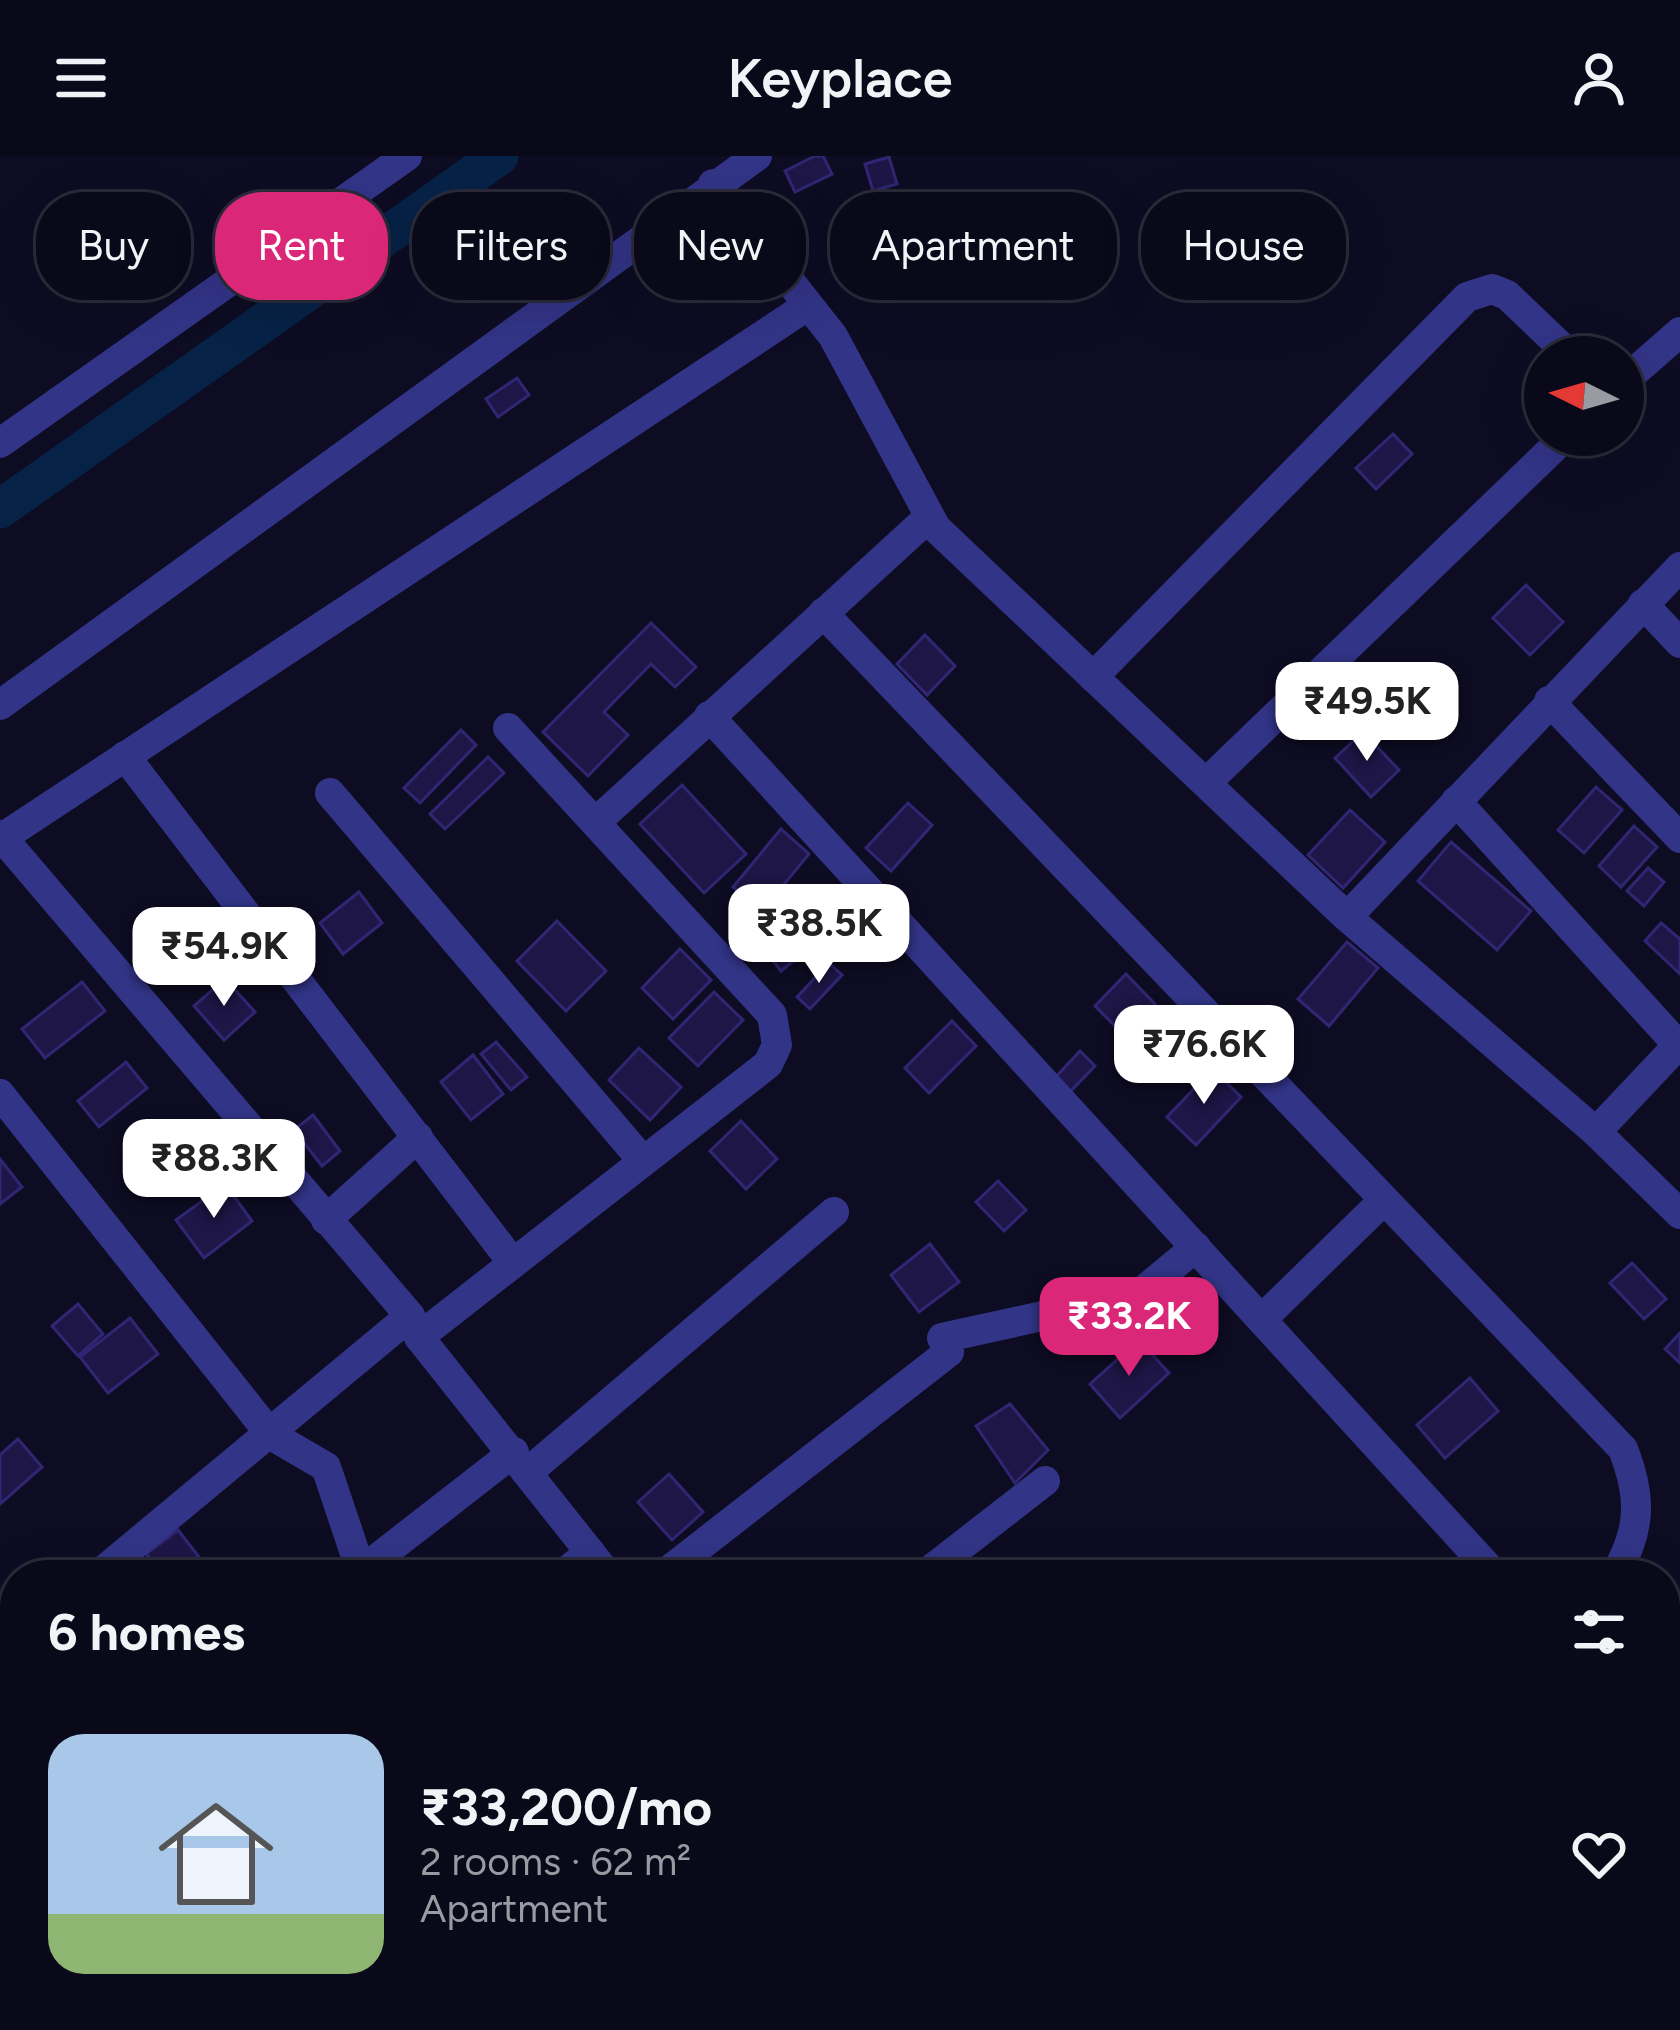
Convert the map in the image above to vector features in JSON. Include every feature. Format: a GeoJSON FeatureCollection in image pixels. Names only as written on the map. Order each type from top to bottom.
{"type":"FeatureCollection","features":[{"type":"Feature","properties":{"kind":"street"},"geometry":{"type":"LineString","coordinates":[[0,443],[407,156]]}},
{"type":"Feature","properties":{"kind":"street"},"geometry":{"type":"LineString","coordinates":[[0,705],[757,156]]}},
{"type":"Feature","properties":{"kind":"street"},"geometry":{"type":"LineString","coordinates":[[713,184],[841,349],[928,518],[1347,917],[1596,1132],[1680,1214]]}},
{"type":"Feature","properties":{"kind":"street"},"geometry":{"type":"LineString","coordinates":[[1093,677],[1468,297],[1492,289],[1507,295],[1550,336]]}},
{"type":"Feature","properties":{"kind":"street"},"geometry":{"type":"LineString","coordinates":[[597,1560],[326,1220],[5,849],[125,756],[807,305]]}},
{"type":"Feature","properties":{"kind":"street"},"geometry":{"type":"LineString","coordinates":[[1644,364],[1680,332]]}},
{"type":"Feature","properties":{"kind":"street"},"geometry":{"type":"LineString","coordinates":[[1205,783],[1545,456]]}},
{"type":"Feature","properties":{"kind":"street"},"geometry":{"type":"LineString","coordinates":[[596,822],[928,518]]}},
{"type":"Feature","properties":{"kind":"street"},"geometry":{"type":"LineString","coordinates":[[1347,917],[1680,567]]}},
{"type":"Feature","properties":{"kind":"street"},"geometry":{"type":"LineString","coordinates":[[1643,604],[1680,644]]}},
{"type":"Feature","properties":{"kind":"street"},"geometry":{"type":"LineString","coordinates":[[823,613],[1623,1449],[1636,1482],[1639,1517],[1624,1560]]}},
{"type":"Feature","properties":{"kind":"street"},"geometry":{"type":"LineString","coordinates":[[1549,701],[1680,838]]}},
{"type":"Feature","properties":{"kind":"street"},"geometry":{"type":"LineString","coordinates":[[709,716],[1481,1560]]}},
{"type":"Feature","properties":{"kind":"street"},"geometry":{"type":"LineString","coordinates":[[117,1560],[272,1435],[414,1327],[513,1263],[768,1064],[778,1028],[772,1015],[508,728]]}},
{"type":"Feature","properties":{"kind":"street"},"geometry":{"type":"LineString","coordinates":[[125,756],[513,1263]]}},
{"type":"Feature","properties":{"kind":"street"},"geometry":{"type":"LineString","coordinates":[[330,793],[643,1161]]}},
{"type":"Feature","properties":{"kind":"street"},"geometry":{"type":"LineString","coordinates":[[1456,801],[1679,1044],[1596,1132]]}},
{"type":"Feature","properties":{"kind":"street"},"geometry":{"type":"LineString","coordinates":[[0,1094],[272,1435],[326,1467],[355,1560]]}},
{"type":"Feature","properties":{"kind":"street"},"geometry":{"type":"LineString","coordinates":[[326,1220],[418,1137]]}},
{"type":"Feature","properties":{"kind":"street"},"geometry":{"type":"LineString","coordinates":[[1262,1319],[1384,1200]]}},
{"type":"Feature","properties":{"kind":"street"},"geometry":{"type":"LineString","coordinates":[[378,1560],[520,1462],[834,1212]]}},
{"type":"Feature","properties":{"kind":"street"},"geometry":{"type":"LineString","coordinates":[[681,1560],[945,1345],[1138,1295],[1196,1247]]}},
{"type":"Feature","properties":{"kind":"street"},"geometry":{"type":"LineString","coordinates":[[943,1560],[1045,1480]]}},
{"type":"Feature","properties":{"kind":"building"},"geometry":{"type":"Polygon","coordinates":[[[823,156],[832,174],[795,192],[785,171],[823,156]]]}},
{"type":"Feature","properties":{"kind":"building"},"geometry":{"type":"Polygon","coordinates":[[[889,157],[897,184],[873,191],[865,164],[889,157]]]}},
{"type":"Feature","properties":{"kind":"building"},"geometry":{"type":"Polygon","coordinates":[[[517,378],[529,395],[498,417],[486,399],[517,378]]]}},
{"type":"Feature","properties":{"kind":"building"},"geometry":{"type":"Polygon","coordinates":[[[1393,434],[1412,454],[1376,489],[1356,468],[1393,434]]]}},
{"type":"Feature","properties":{"kind":"building"},"geometry":{"type":"Polygon","coordinates":[[[1526,585],[1563,622],[1530,655],[1493,618],[1526,585]]]}},
{"type":"Feature","properties":{"kind":"building"},"geometry":{"type":"Polygon","coordinates":[[[651,623],[696,667],[675,687],[651,664],[604,712],[628,735],[588,776],[543,732],[651,623]]]}},
{"type":"Feature","properties":{"kind":"building"},"geometry":{"type":"Polygon","coordinates":[[[925,635],[955,666],[927,695],[897,664],[925,635]]]}},
{"type":"Feature","properties":{"kind":"building"},"geometry":{"type":"Polygon","coordinates":[[[461,730],[476,745],[420,803],[404,788],[461,730]]]}},
{"type":"Feature","properties":{"kind":"building"},"geometry":{"type":"Polygon","coordinates":[[[1363,732],[1399,770],[1371,797],[1335,758],[1363,732]]]}},
{"type":"Feature","properties":{"kind":"building"},"geometry":{"type":"Polygon","coordinates":[[[488,757],[504,773],[445,829],[430,814],[488,757]]]}},
{"type":"Feature","properties":{"kind":"building"},"geometry":{"type":"Polygon","coordinates":[[[682,785],[746,854],[704,893],[640,824],[682,785]]]}},
{"type":"Feature","properties":{"kind":"building"},"geometry":{"type":"Polygon","coordinates":[[[1596,787],[1622,810],[1584,853],[1558,830],[1596,787]]]}},
{"type":"Feature","properties":{"kind":"building"},"geometry":{"type":"Polygon","coordinates":[[[908,803],[932,825],[891,871],[866,848],[908,803]]]}},
{"type":"Feature","properties":{"kind":"building"},"geometry":{"type":"Polygon","coordinates":[[[1350,810],[1385,842],[1343,888],[1308,855],[1350,810]]]}},
{"type":"Feature","properties":{"kind":"building"},"geometry":{"type":"Polygon","coordinates":[[[1634,826],[1657,847],[1621,887],[1599,866],[1634,826]]]}},
{"type":"Feature","properties":{"kind":"building"},"geometry":{"type":"Polygon","coordinates":[[[781,829],[809,854],[762,911],[733,887],[781,829]]]}},
{"type":"Feature","properties":{"kind":"building"},"geometry":{"type":"Polygon","coordinates":[[[1451,842],[1531,911],[1497,950],[1418,881],[1451,842]]]}},
{"type":"Feature","properties":{"kind":"building"},"geometry":{"type":"Polygon","coordinates":[[[1648,868],[1664,882],[1644,906],[1627,891],[1648,868]]]}},
{"type":"Feature","properties":{"kind":"building"},"geometry":{"type":"Polygon","coordinates":[[[359,892],[382,923],[343,954],[320,923],[359,892]]]}},
{"type":"Feature","properties":{"kind":"building"},"geometry":{"type":"Polygon","coordinates":[[[557,921],[606,971],[566,1011],[517,961],[557,921]]]}},
{"type":"Feature","properties":{"kind":"building"},"geometry":{"type":"Polygon","coordinates":[[[1661,923],[1680,939],[1680,974],[1645,941],[1661,923]]]}},
{"type":"Feature","properties":{"kind":"building"},"geometry":{"type":"Polygon","coordinates":[[[800,925],[814,944],[781,971],[766,952],[800,925]]]}},
{"type":"Feature","properties":{"kind":"building"},"geometry":{"type":"Polygon","coordinates":[[[1347,942],[1378,968],[1329,1026],[1298,999],[1347,942]]]}},
{"type":"Feature","properties":{"kind":"building"},"geometry":{"type":"Polygon","coordinates":[[[680,949],[711,980],[673,1019],[642,988],[680,949]]]}},
{"type":"Feature","properties":{"kind":"building"},"geometry":{"type":"Polygon","coordinates":[[[829,963],[842,975],[810,1009],[797,997],[829,963]]]}},
{"type":"Feature","properties":{"kind":"building"},"geometry":{"type":"Polygon","coordinates":[[[1126,974],[1155,1004],[1124,1035],[1095,1006],[1126,974]]]}},
{"type":"Feature","properties":{"kind":"building"},"geometry":{"type":"Polygon","coordinates":[[[225,979],[255,1012],[224,1040],[194,1006],[225,979]]]}},
{"type":"Feature","properties":{"kind":"building"},"geometry":{"type":"Polygon","coordinates":[[[82,982],[105,1011],[45,1058],[22,1029],[82,982]]]}},
{"type":"Feature","properties":{"kind":"building"},"geometry":{"type":"Polygon","coordinates":[[[714,992],[743,1020],[698,1066],[669,1038],[714,992]]]}},
{"type":"Feature","properties":{"kind":"building"},"geometry":{"type":"Polygon","coordinates":[[[952,1021],[976,1046],[929,1093],[905,1068],[952,1021]]]}},
{"type":"Feature","properties":{"kind":"building"},"geometry":{"type":"Polygon","coordinates":[[[496,1042],[527,1077],[511,1090],[481,1054],[496,1042]]]}},
{"type":"Feature","properties":{"kind":"building"},"geometry":{"type":"Polygon","coordinates":[[[639,1048],[681,1087],[650,1120],[609,1080],[639,1048]]]}},
{"type":"Feature","properties":{"kind":"building"},"geometry":{"type":"Polygon","coordinates":[[[1080,1051],[1095,1066],[1069,1093],[1054,1079],[1080,1051]]]}},
{"type":"Feature","properties":{"kind":"building"},"geometry":{"type":"Polygon","coordinates":[[[473,1055],[503,1094],[471,1120],[441,1082],[473,1055]]]}},
{"type":"Feature","properties":{"kind":"building"},"geometry":{"type":"Polygon","coordinates":[[[126,1062],[147,1088],[99,1127],[78,1101],[126,1062]]]}},
{"type":"Feature","properties":{"kind":"building"},"geometry":{"type":"Polygon","coordinates":[[[1213,1069],[1241,1097],[1196,1145],[1167,1117],[1213,1069]]]}},
{"type":"Feature","properties":{"kind":"building"},"geometry":{"type":"Polygon","coordinates":[[[313,1115],[340,1151],[322,1166],[294,1130],[313,1115]]]}},
{"type":"Feature","properties":{"kind":"building"},"geometry":{"type":"Polygon","coordinates":[[[741,1121],[777,1159],[746,1189],[710,1151],[741,1121]]]}},
{"type":"Feature","properties":{"kind":"building"},"geometry":{"type":"Polygon","coordinates":[[[0,1159],[22,1187],[0,1204],[0,1159]]]}},
{"type":"Feature","properties":{"kind":"building"},"geometry":{"type":"Polygon","coordinates":[[[998,1181],[1026,1210],[1004,1231],[976,1202],[998,1181]]]}},
{"type":"Feature","properties":{"kind":"building"},"geometry":{"type":"Polygon","coordinates":[[[225,1184],[252,1221],[204,1258],[176,1220],[225,1184]]]}},
{"type":"Feature","properties":{"kind":"building"},"geometry":{"type":"Polygon","coordinates":[[[930,1244],[959,1282],[919,1312],[891,1275],[930,1244]]]}},
{"type":"Feature","properties":{"kind":"building"},"geometry":{"type":"Polygon","coordinates":[[[1632,1263],[1666,1299],[1644,1319],[1610,1283],[1632,1263]]]}},
{"type":"Feature","properties":{"kind":"building"},"geometry":{"type":"Polygon","coordinates":[[[78,1304],[103,1334],[78,1356],[52,1326],[78,1304]]]}},
{"type":"Feature","properties":{"kind":"building"},"geometry":{"type":"Polygon","coordinates":[[[130,1318],[158,1354],[108,1393],[80,1357],[130,1318]]]}},
{"type":"Feature","properties":{"kind":"building"},"geometry":{"type":"Polygon","coordinates":[[[1680,1333],[1680,1363],[1665,1349],[1680,1333]]]}},
{"type":"Feature","properties":{"kind":"building"},"geometry":{"type":"Polygon","coordinates":[[[1139,1340],[1169,1373],[1120,1418],[1090,1384],[1139,1340]]]}},
{"type":"Feature","properties":{"kind":"building"},"geometry":{"type":"Polygon","coordinates":[[[1470,1378],[1498,1411],[1445,1458],[1417,1425],[1470,1378]]]}},
{"type":"Feature","properties":{"kind":"building"},"geometry":{"type":"Polygon","coordinates":[[[1010,1404],[1048,1450],[1015,1483],[976,1426],[1010,1404]]]}},
{"type":"Feature","properties":{"kind":"building"},"geometry":{"type":"Polygon","coordinates":[[[18,1439],[42,1467],[0,1504],[0,1455],[18,1439]]]}},
{"type":"Feature","properties":{"kind":"building"},"geometry":{"type":"Polygon","coordinates":[[[669,1474],[703,1512],[672,1540],[638,1502],[669,1474]]]}},
{"type":"Feature","properties":{"kind":"building"},"geometry":{"type":"Polygon","coordinates":[[[178,1530],[201,1560],[151,1560],[146,1554],[178,1530]]]}},
{"type":"Feature","properties":{"kind":"waterway"},"geometry":{"type":"LineString","coordinates":[[0,509],[499,156]]}}]}
